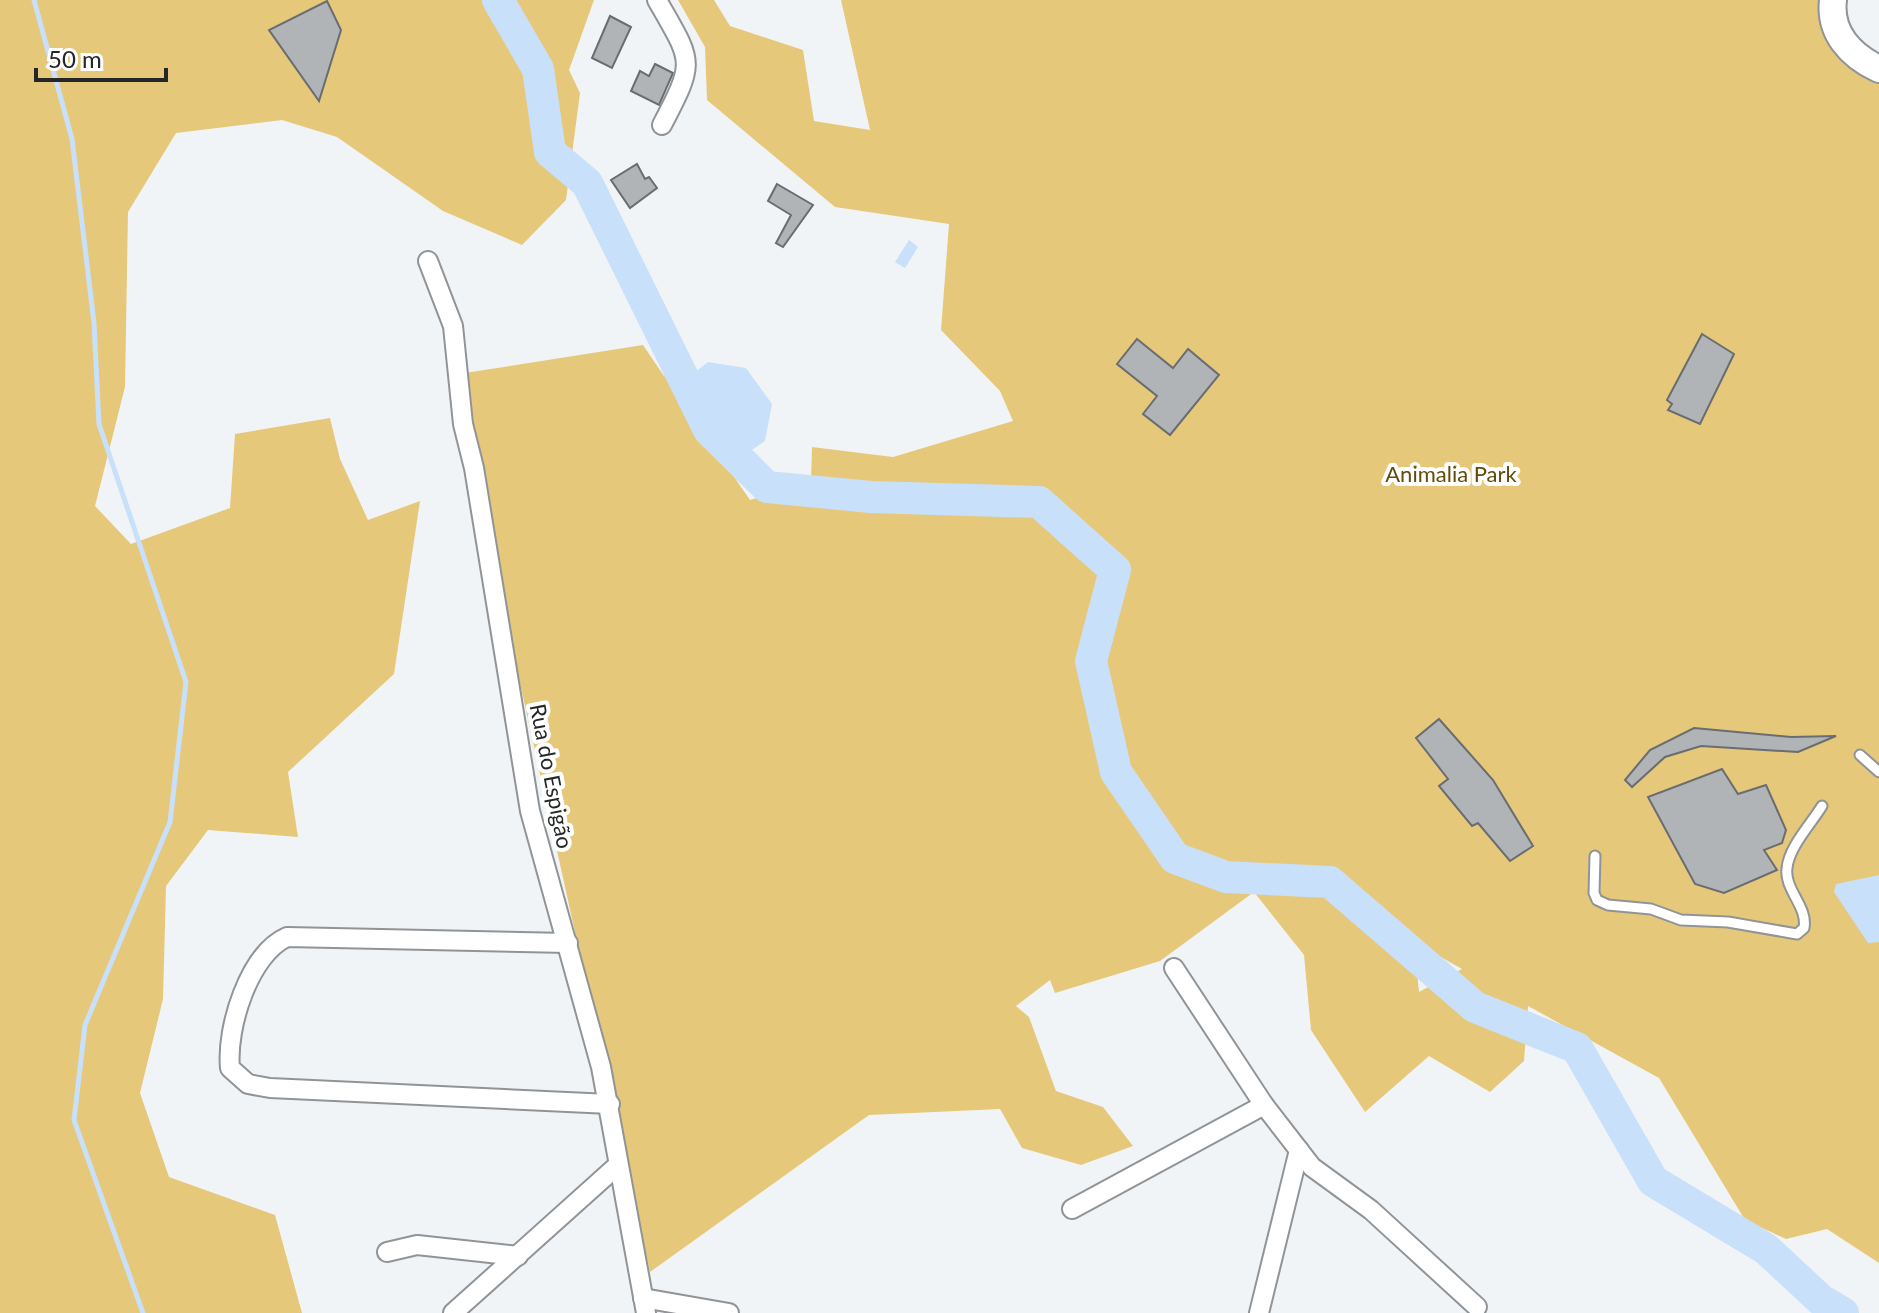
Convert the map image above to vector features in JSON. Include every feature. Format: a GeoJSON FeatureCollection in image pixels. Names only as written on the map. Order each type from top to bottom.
{"type":"FeatureCollection","features":[{"type":"Feature","properties":{"kind":"street"},"geometry":{"type":"LineString","coordinates":[[657,0],[686,51],[686,79],[662,125]]}},
{"type":"Feature","properties":{"kind":"street"},"geometry":{"type":"LineString","coordinates":[[1833,0],[1835,29],[1845,45],[1879,69]]}},
{"type":"Feature","properties":{"kind":"street","name":"Rua do Espigão"},"geometry":{"type":"LineString","coordinates":[[428,261],[453,326],[463,424],[474,468],[530,811],[610,1104],[618,1165],[645,1306]]}},
{"type":"Feature","properties":{"kind":"street"},"geometry":{"type":"LineString","coordinates":[[568,943],[287,937],[271,944],[252,971],[230,1039],[230,1068],[248,1084],[270,1088],[610,1104]]}},
{"type":"Feature","properties":{"kind":"street"},"geometry":{"type":"LineString","coordinates":[[1174,968],[1264,1105],[1321,1175],[1371,1210],[1477,1307]]}},
{"type":"Feature","properties":{"kind":"street"},"geometry":{"type":"LineString","coordinates":[[1072,1209],[1264,1105]]}},
{"type":"Feature","properties":{"kind":"street"},"geometry":{"type":"LineString","coordinates":[[1259,1313],[1299,1150]]}},
{"type":"Feature","properties":{"kind":"street"},"geometry":{"type":"LineString","coordinates":[[453,1313],[618,1165]]}},
{"type":"Feature","properties":{"kind":"street"},"geometry":{"type":"LineString","coordinates":[[387,1252],[417,1245],[518,1256]]}},
{"type":"Feature","properties":{"kind":"street"},"geometry":{"type":"LineString","coordinates":[[645,1306],[729,1313]]}},
{"type":"Feature","properties":{"kind":"lane"},"geometry":{"type":"LineString","coordinates":[[1860,755],[1879,772]]}},
{"type":"Feature","properties":{"kind":"lane"},"geometry":{"type":"LineString","coordinates":[[1595,856],[1594,893],[1597,900],[1608,905],[1651,909],[1681,920],[1728,922],[1797,934],[1804,928],[1806,917],[1787,879],[1787,868],[1791,855],[1822,806]]}},
{"type":"Feature","properties":{"kind":"green space"},"geometry":{"type":"Polygon","coordinates":[[[0,0],[594,0],[569,70],[580,93],[566,200],[522,245],[443,211],[337,137],[282,120],[176,133],[128,212],[125,387],[95,506],[131,544],[230,508],[235,434],[330,418],[340,459],[368,520],[420,501],[394,674],[288,772],[298,837],[208,830],[166,886],[163,999],[140,1093],[169,1177],[275,1215],[302,1313],[0,1313],[0,0]]]}},
{"type":"Feature","properties":{"kind":"green space","name":"Animalia Park"},"geometry":{"type":"Polygon","coordinates":[[[678,0],[714,0],[730,26],[803,50],[814,121],[870,130],[841,0],[1830,0],[1830,43],[1879,64],[1879,1263],[1827,1229],[1786,1239],[1745,1220],[1659,1078],[1528,1006],[1524,1061],[1490,1092],[1429,1056],[1365,1112],[1311,1030],[1304,955],[1254,892],[1160,961],[1055,993],[1050,980],[1016,1006],[1029,1017],[1056,1091],[1103,1107],[1133,1146],[1081,1165],[1022,1148],[1000,1109],[869,1115],[650,1272],[452,375],[643,345],[664,376],[681,382],[692,416],[750,500],[811,481],[812,447],[893,457],[1013,421],[1000,391],[941,330],[949,224],[835,207],[707,100],[705,47],[678,0]],[[1414,942],[1419,992],[1462,969],[1414,942]]]}},
{"type":"Feature","properties":{"kind":"water"},"geometry":{"type":"Polygon","coordinates":[[[909,240],[918,247],[905,268],[895,262],[909,240]]]}},
{"type":"Feature","properties":{"kind":"water"},"geometry":{"type":"Polygon","coordinates":[[[708,362],[746,368],[772,404],[765,441],[738,459],[709,430],[684,381],[708,362]]]}},
{"type":"Feature","properties":{"kind":"water"},"geometry":{"type":"Polygon","coordinates":[[[1879,875],[1879,942],[1868,943],[1834,892],[1836,884],[1879,875]]]}},
{"type":"Feature","properties":{"kind":"building"},"geometry":{"type":"Polygon","coordinates":[[[327,1],[341,30],[319,101],[269,30],[327,1]]]}},
{"type":"Feature","properties":{"kind":"building"},"geometry":{"type":"Polygon","coordinates":[[[610,16],[631,27],[612,68],[592,58],[610,16]]]}},
{"type":"Feature","properties":{"kind":"building"},"geometry":{"type":"Polygon","coordinates":[[[655,64],[673,73],[659,105],[631,91],[640,71],[649,76],[655,64]]]}},
{"type":"Feature","properties":{"kind":"building"},"geometry":{"type":"Polygon","coordinates":[[[637,164],[645,179],[649,177],[657,188],[630,208],[611,180],[637,164]]]}},
{"type":"Feature","properties":{"kind":"building"},"geometry":{"type":"Polygon","coordinates":[[[777,184],[813,205],[783,247],[776,243],[791,215],[768,201],[777,184]]]}},
{"type":"Feature","properties":{"kind":"building"},"geometry":{"type":"Polygon","coordinates":[[[1702,334],[1734,354],[1700,424],[1668,410],[1672,404],[1667,400],[1702,334]]]}},
{"type":"Feature","properties":{"kind":"building"},"geometry":{"type":"Polygon","coordinates":[[[1137,339],[1173,368],[1188,349],[1219,375],[1170,435],[1143,414],[1157,396],[1117,364],[1137,339]]]}},
{"type":"Feature","properties":{"kind":"building"},"geometry":{"type":"Polygon","coordinates":[[[1439,719],[1493,780],[1533,846],[1510,861],[1478,823],[1472,826],[1439,786],[1448,779],[1416,738],[1439,719]]]}},
{"type":"Feature","properties":{"kind":"building"},"geometry":{"type":"Polygon","coordinates":[[[1694,728],[1791,737],[1836,736],[1798,752],[1701,746],[1665,757],[1632,787],[1625,780],[1650,750],[1694,728]]]}},
{"type":"Feature","properties":{"kind":"building"},"geometry":{"type":"Polygon","coordinates":[[[1722,769],[1738,794],[1766,785],[1786,830],[1782,843],[1764,850],[1777,870],[1724,893],[1695,884],[1648,797],[1722,769]]]}},
{"type":"Feature","properties":{"kind":"waterway"},"geometry":{"type":"LineString","coordinates":[[34,0],[72,139],[94,323],[99,424],[186,682],[170,822],[85,1025],[74,1120],[143,1313]]}},
{"type":"Feature","properties":{"kind":"waterway"},"geometry":{"type":"LineString","coordinates":[[498,0],[538,69],[550,152],[587,183],[709,430],[767,487],[871,497],[1039,502],[1115,570],[1091,661],[1116,772],[1175,858],[1226,877],[1330,882],[1475,1007],[1577,1048],[1653,1181],[1766,1249],[1821,1300],[1843,1313]]}}]}
